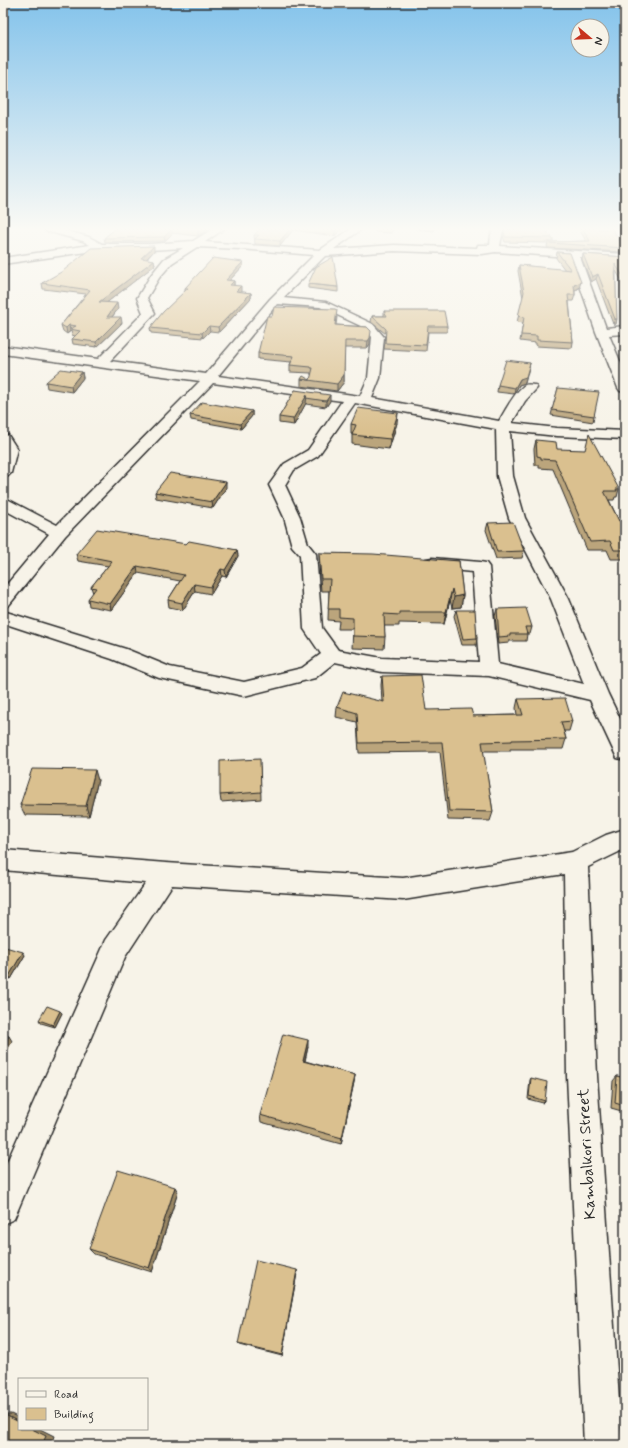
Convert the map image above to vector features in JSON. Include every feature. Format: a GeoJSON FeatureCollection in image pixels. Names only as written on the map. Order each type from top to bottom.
{"type":"FeatureCollection","features":[{"type":"Feature","properties":{"kind":"street"},"geometry":{"type":"LineString","coordinates":[[100,364],[149,313],[142,298],[143,297]]}},
{"type":"Feature","properties":{"kind":"street"},"geometry":{"type":"LineString","coordinates":[[3,601],[59,533],[209,379],[278,297]]}},
{"type":"Feature","properties":{"kind":"street"},"geometry":{"type":"LineString","coordinates":[[589,297],[625,388]]}},
{"type":"Feature","properties":{"kind":"street"},"geometry":{"type":"LineString","coordinates":[[274,301],[322,304],[369,326],[378,337],[374,378],[313,453],[289,467],[276,485],[292,517],[300,546],[316,554],[313,629],[332,655],[382,665],[489,669],[598,694]]}},
{"type":"Feature","properties":{"kind":"street"},"geometry":{"type":"LineString","coordinates":[[602,332],[625,330]]}},
{"type":"Feature","properties":{"kind":"street"},"geometry":{"type":"LineString","coordinates":[[3,350],[358,399],[503,426],[557,432],[625,435]]}},
{"type":"Feature","properties":{"kind":"street"},"geometry":{"type":"LineString","coordinates":[[530,388],[520,399],[503,426],[505,476],[517,518],[560,599],[598,694],[625,752]]}},
{"type":"Feature","properties":{"kind":"street"},"geometry":{"type":"LineString","coordinates":[[3,438],[10,449],[3,473]]}},
{"type":"Feature","properties":{"kind":"street"},"geometry":{"type":"LineString","coordinates":[[3,503],[59,533]]}},
{"type":"Feature","properties":{"kind":"street"},"geometry":{"type":"LineString","coordinates":[[418,562],[480,567],[489,669]]}},
{"type":"Feature","properties":{"kind":"street"},"geometry":{"type":"LineString","coordinates":[[3,617],[119,654],[166,672],[244,689],[308,673],[332,655]]}},
{"type":"Feature","properties":{"kind":"street"},"geometry":{"type":"LineString","coordinates":[[3,860],[166,874],[403,889],[576,862],[614,842],[625,839]]}},
{"type":"Feature","properties":{"kind":"street","name":"Kambalkori Street"},"geometry":{"type":"LineString","coordinates":[[576,862],[582,1076],[602,1445]]}},
{"type":"Feature","properties":{"kind":"street"},"geometry":{"type":"LineString","coordinates":[[3,1208],[115,949],[166,874]]}},
{"type":"Feature","properties":{"kind":"building"},"geometry":{"type":"Polygon","coordinates":[[[85,297],[106,297],[99,302],[117,303],[107,317],[121,317],[96,342],[72,339],[80,331],[70,329],[76,326],[69,325],[66,328],[61,325],[85,297]]]}},
{"type":"Feature","properties":{"kind":"building"},"geometry":{"type":"Polygon","coordinates":[[[179,297],[248,297],[218,327],[209,326],[202,333],[150,328],[163,312],[179,297]]]}},
{"type":"Feature","properties":{"kind":"building"},"geometry":{"type":"Polygon","coordinates":[[[523,297],[568,297],[573,342],[537,340],[537,336],[521,335],[524,317],[518,316],[523,297]]]}},
{"type":"Feature","properties":{"kind":"building"},"geometry":{"type":"Polygon","coordinates":[[[607,297],[616,297],[617,319],[615,319],[607,297]]]}},
{"type":"Feature","properties":{"kind":"building"},"geometry":{"type":"Polygon","coordinates":[[[274,307],[335,309],[337,310],[335,325],[367,327],[371,331],[370,338],[368,341],[345,341],[344,375],[337,384],[301,379],[303,376],[310,380],[313,368],[290,365],[294,356],[258,353],[267,316],[272,316],[274,307]]]}},
{"type":"Feature","properties":{"kind":"building"},"geometry":{"type":"Polygon","coordinates":[[[384,311],[444,311],[447,326],[428,326],[426,345],[385,343],[386,329],[372,316],[387,316],[384,311]]]}},
{"type":"Feature","properties":{"kind":"building"},"geometry":{"type":"Polygon","coordinates":[[[506,360],[530,363],[526,377],[520,379],[515,388],[498,385],[506,360]]]}},
{"type":"Feature","properties":{"kind":"building"},"geometry":{"type":"Polygon","coordinates":[[[61,369],[82,372],[71,386],[46,382],[61,369]]]}},
{"type":"Feature","properties":{"kind":"building"},"geometry":{"type":"Polygon","coordinates":[[[558,388],[599,392],[594,416],[552,410],[558,388]]]}},
{"type":"Feature","properties":{"kind":"building"},"geometry":{"type":"Polygon","coordinates":[[[295,390],[330,395],[326,401],[306,398],[307,395],[293,419],[279,417],[295,390]]]}},
{"type":"Feature","properties":{"kind":"building"},"geometry":{"type":"Polygon","coordinates":[[[202,402],[252,411],[240,424],[190,415],[202,402]]]}},
{"type":"Feature","properties":{"kind":"building"},"geometry":{"type":"Polygon","coordinates":[[[358,408],[398,413],[390,439],[352,435],[356,425],[351,424],[358,408]]]}},
{"type":"Feature","properties":{"kind":"building"},"geometry":{"type":"Polygon","coordinates":[[[589,434],[619,489],[616,489],[617,491],[604,491],[619,521],[625,522],[625,550],[614,550],[610,541],[590,542],[555,460],[541,459],[541,457],[537,456],[536,440],[556,442],[557,449],[585,450],[589,434]]]}},
{"type":"Feature","properties":{"kind":"building"},"geometry":{"type":"Polygon","coordinates":[[[170,473],[226,482],[212,502],[155,492],[170,473]]]}},
{"type":"Feature","properties":{"kind":"building"},"geometry":{"type":"Polygon","coordinates":[[[513,522],[524,551],[497,552],[488,523],[513,522]]]}},
{"type":"Feature","properties":{"kind":"building"},"geometry":{"type":"Polygon","coordinates":[[[97,529],[186,544],[189,541],[237,550],[225,570],[221,569],[211,587],[194,584],[182,603],[168,600],[184,575],[137,566],[110,604],[88,599],[96,588],[91,587],[112,561],[76,554],[97,529]]]}},
{"type":"Feature","properties":{"kind":"building"},"geometry":{"type":"Polygon","coordinates":[[[319,553],[373,554],[459,561],[463,595],[454,597],[452,589],[446,612],[400,612],[400,615],[384,614],[385,637],[353,636],[353,618],[339,617],[339,609],[328,609],[330,579],[321,579],[319,553]]]}},
{"type":"Feature","properties":{"kind":"building"},"geometry":{"type":"Polygon","coordinates":[[[526,608],[532,627],[525,627],[527,634],[510,634],[510,636],[499,637],[497,609],[526,608]]]}},
{"type":"Feature","properties":{"kind":"building"},"geometry":{"type":"Polygon","coordinates":[[[456,610],[475,610],[477,638],[463,639],[456,610]]]}},
{"type":"Feature","properties":{"kind":"building"},"geometry":{"type":"Polygon","coordinates":[[[421,675],[426,710],[471,709],[473,716],[523,715],[518,699],[565,698],[572,721],[561,722],[566,739],[482,742],[493,812],[449,811],[442,742],[359,743],[357,713],[337,707],[343,692],[384,702],[382,676],[421,675]]]}},
{"type":"Feature","properties":{"kind":"building"},"geometry":{"type":"Polygon","coordinates":[[[260,759],[261,792],[220,795],[220,761],[260,759]]]}},
{"type":"Feature","properties":{"kind":"building"},"geometry":{"type":"Polygon","coordinates":[[[32,769],[95,770],[86,806],[20,805],[32,769]]]}},
{"type":"Feature","properties":{"kind":"building"},"geometry":{"type":"Polygon","coordinates":[[[5,947],[23,952],[9,976],[3,975],[3,951],[5,947]]]}},
{"type":"Feature","properties":{"kind":"building"},"geometry":{"type":"Polygon","coordinates":[[[47,1006],[60,1011],[53,1025],[39,1020],[47,1006]]]}},
{"type":"Feature","properties":{"kind":"building"},"geometry":{"type":"Polygon","coordinates":[[[3,1034],[9,1036],[3,1046],[3,1034]]]}},
{"type":"Feature","properties":{"kind":"building"},"geometry":{"type":"Polygon","coordinates":[[[283,1034],[308,1040],[303,1061],[355,1075],[342,1138],[260,1115],[283,1034]]]}},
{"type":"Feature","properties":{"kind":"building"},"geometry":{"type":"Polygon","coordinates":[[[617,1076],[625,1078],[625,1106],[615,1103],[617,1076]]]}},
{"type":"Feature","properties":{"kind":"building"},"geometry":{"type":"Polygon","coordinates":[[[531,1078],[547,1082],[545,1101],[529,1096],[531,1078]]]}},
{"type":"Feature","properties":{"kind":"building"},"geometry":{"type":"Polygon","coordinates":[[[118,1170],[175,1187],[149,1268],[89,1249],[118,1170]]]}},
{"type":"Feature","properties":{"kind":"building"},"geometry":{"type":"Polygon","coordinates":[[[256,1260],[297,1270],[282,1355],[238,1344],[256,1260]]]}},
{"type":"Feature","properties":{"kind":"building"},"geometry":{"type":"Polygon","coordinates":[[[3,1414],[18,1422],[18,1430],[34,1430],[46,1436],[42,1445],[3,1445],[3,1414]]]}}]}
